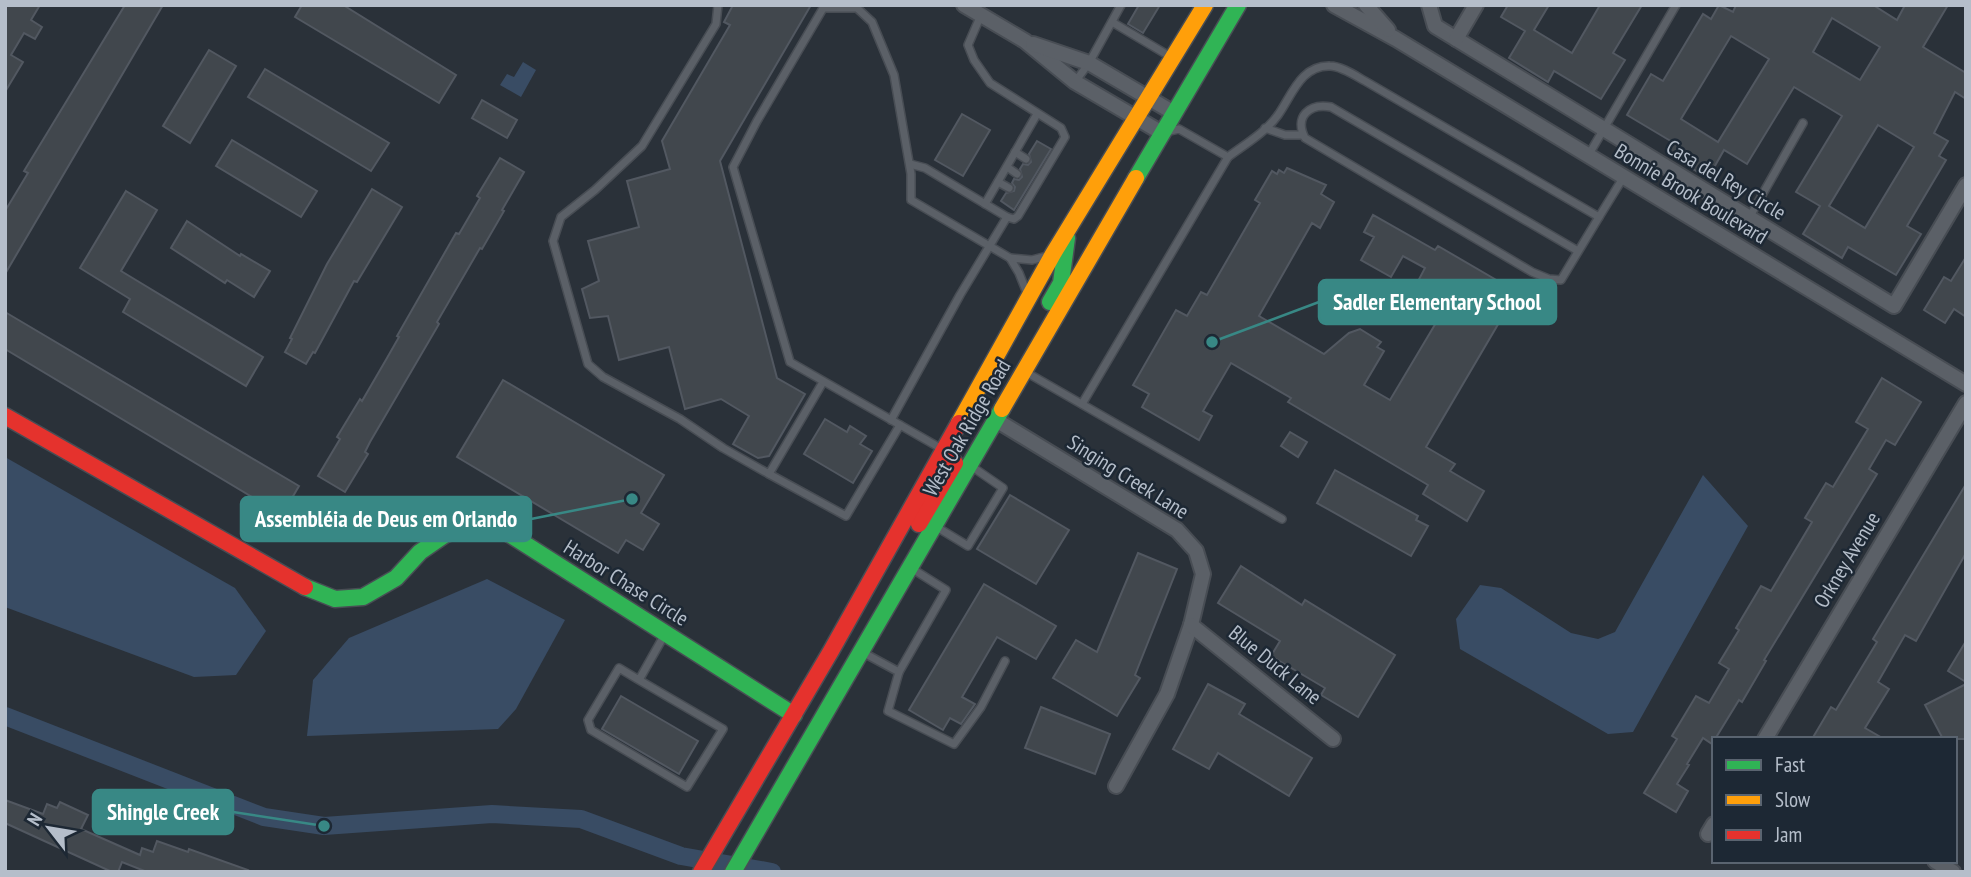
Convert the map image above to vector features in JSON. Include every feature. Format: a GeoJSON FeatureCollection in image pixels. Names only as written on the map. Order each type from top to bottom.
{"type":"FeatureCollection","features":[{"type":"Feature","properties":{"kind":"street"},"geometry":{"type":"LineString","coordinates":[[964,5],[1025,41],[1075,82],[1162,133]]}},
{"type":"Feature","properties":{"kind":"street","name":"West Oak Ridge Road"},"geometry":{"type":"LineString","coordinates":[[701,872],[945,451],[1054,254],[1205,5]]}},
{"type":"Feature","properties":{"kind":"street","name":"West Oak Ridge Road"},"geometry":{"type":"LineString","coordinates":[[733,872],[1162,133],[1177,121],[1238,5]]}},
{"type":"Feature","properties":{"kind":"street","name":"Bonnie Brook Boulevard"},"geometry":{"type":"LineString","coordinates":[[1334,5],[1395,39],[1966,384]]}},
{"type":"Feature","properties":{"kind":"street","name":"Bonnie Brook Boulevard"},"geometry":{"type":"LineString","coordinates":[[1366,5],[1395,39]]}},
{"type":"Feature","properties":{"kind":"street","name":"Casa del Rey Circle"},"geometry":{"type":"LineString","coordinates":[[1429,5],[1435,26],[1894,306],[1966,185]]}},
{"type":"Feature","properties":{"kind":"street"},"geometry":{"type":"LineString","coordinates":[[1456,39],[1476,5]]}},
{"type":"Feature","properties":{"kind":"street"},"geometry":{"type":"LineString","coordinates":[[1025,41],[1089,62],[1148,98],[1177,121]]}},
{"type":"Feature","properties":{"kind":"street"},"geometry":{"type":"LineString","coordinates":[[1024,371],[1020,351],[1061,283],[1068,230]]}},
{"type":"Feature","properties":{"kind":"street","name":"Orkney Avenue"},"geometry":{"type":"LineString","coordinates":[[1766,737],[1966,403]]}},
{"type":"Feature","properties":{"kind":"street","name":"Harbor Chase Circle"},"geometry":{"type":"LineString","coordinates":[[5,416],[306,589],[335,599],[363,597],[396,578],[420,552],[446,534],[476,523],[503,530],[794,715]]}},
{"type":"Feature","properties":{"kind":"street","name":"Singing Creek Lane"},"geometry":{"type":"LineString","coordinates":[[996,420],[1177,530],[1196,551],[1203,574],[1191,625],[1167,694],[1116,786]]}},
{"type":"Feature","properties":{"kind":"street"},"geometry":{"type":"LineString","coordinates":[[913,563],[911,537],[955,463],[945,451]]}},
{"type":"Feature","properties":{"kind":"street","name":"Blue Duck Lane"},"geometry":{"type":"LineString","coordinates":[[1191,625],[1333,739]]}},
{"type":"Feature","properties":{"kind":"street"},"geometry":{"type":"LineString","coordinates":[[715,848],[716,872]]}},
{"type":"Feature","properties":{"kind":"lane"},"geometry":{"type":"LineString","coordinates":[[718,5],[716,24],[642,146],[595,190],[561,217],[553,241],[588,364],[603,377],[680,419],[723,448],[846,516],[900,425]]}},
{"type":"Feature","properties":{"kind":"lane"},"geometry":{"type":"LineString","coordinates":[[1075,82],[1121,5]]}},
{"type":"Feature","properties":{"kind":"lane"},"geometry":{"type":"LineString","coordinates":[[1587,156],[1676,5]]}},
{"type":"Feature","properties":{"kind":"lane"},"geometry":{"type":"LineString","coordinates":[[945,451],[790,362],[733,167],[824,7],[857,8],[873,22],[894,75],[910,164],[911,200],[1010,258],[1032,260],[1054,254]]}},
{"type":"Feature","properties":{"kind":"lane"},"geometry":{"type":"LineString","coordinates":[[910,164],[925,168],[1014,219],[1065,137],[1065,132],[990,83],[974,60],[968,45],[981,15]]}},
{"type":"Feature","properties":{"kind":"lane"},"geometry":{"type":"LineString","coordinates":[[1112,22],[1174,59]]}},
{"type":"Feature","properties":{"kind":"lane"},"geometry":{"type":"LineString","coordinates":[[1082,404],[1228,157],[1277,117],[1297,83],[1310,69],[1332,65],[1365,81],[1599,217]]}},
{"type":"Feature","properties":{"kind":"lane"},"geometry":{"type":"LineString","coordinates":[[1303,135],[1302,124],[1310,108],[1319,105],[1331,107],[1578,251]]}},
{"type":"Feature","properties":{"kind":"lane"},"geometry":{"type":"LineString","coordinates":[[985,204],[1037,114]]}},
{"type":"Feature","properties":{"kind":"lane"},"geometry":{"type":"LineString","coordinates":[[1177,121],[1228,157]]}},
{"type":"Feature","properties":{"kind":"lane"},"geometry":{"type":"LineString","coordinates":[[1748,219],[1803,123]]}},
{"type":"Feature","properties":{"kind":"lane"},"geometry":{"type":"LineString","coordinates":[[1265,128],[1285,135],[1303,135],[1532,272],[1561,281],[1623,178]]}},
{"type":"Feature","properties":{"kind":"lane"},"geometry":{"type":"LineString","coordinates":[[1015,152],[1026,159]]}},
{"type":"Feature","properties":{"kind":"lane"},"geometry":{"type":"LineString","coordinates":[[1007,167],[1017,174]]}},
{"type":"Feature","properties":{"kind":"lane"},"geometry":{"type":"LineString","coordinates":[[998,182],[1009,188]]}},
{"type":"Feature","properties":{"kind":"lane"},"geometry":{"type":"LineString","coordinates":[[891,420],[960,295],[1007,217]]}},
{"type":"Feature","properties":{"kind":"lane"},"geometry":{"type":"LineString","coordinates":[[1010,258],[1026,286],[1028,299]]}},
{"type":"Feature","properties":{"kind":"lane"},"geometry":{"type":"LineString","coordinates":[[1024,371],[1282,519]]}},
{"type":"Feature","properties":{"kind":"lane"},"geometry":{"type":"LineString","coordinates":[[769,474],[823,382]]}},
{"type":"Feature","properties":{"kind":"lane"},"geometry":{"type":"LineString","coordinates":[[935,526],[968,546],[1003,488],[970,465]]}},
{"type":"Feature","properties":{"kind":"lane"},"geometry":{"type":"LineString","coordinates":[[913,563],[946,590],[899,672],[888,711],[954,744],[981,707],[1005,661]]}},
{"type":"Feature","properties":{"kind":"lane"},"geometry":{"type":"LineString","coordinates":[[639,680],[666,634]]}},
{"type":"Feature","properties":{"kind":"lane"},"geometry":{"type":"LineString","coordinates":[[862,652],[899,672]]}},
{"type":"Feature","properties":{"kind":"lane"},"geometry":{"type":"LineString","coordinates":[[619,668],[639,680],[723,729],[687,787],[591,730],[588,720],[619,668]]}},
{"type":"Feature","properties":{"kind":"lane","name":"Harbor Chase Circle"},"geometry":{"type":"LineString","coordinates":[[794,715],[817,729]]}},
{"type":"Feature","properties":{"kind":"water"},"geometry":{"type":"Polygon","coordinates":[[[523,62],[536,70],[521,97],[500,85],[507,74],[514,77],[523,62]]]}},
{"type":"Feature","properties":{"kind":"water"},"geometry":{"type":"Polygon","coordinates":[[[5,457],[235,588],[266,631],[236,675],[194,677],[5,607],[5,457]]]}},
{"type":"Feature","properties":{"kind":"water"},"geometry":{"type":"Polygon","coordinates":[[[1703,475],[1748,526],[1633,732],[1608,734],[1460,649],[1456,619],[1480,585],[1501,588],[1571,633],[1598,639],[1615,632],[1703,475]]]}},
{"type":"Feature","properties":{"kind":"water"},"geometry":{"type":"Polygon","coordinates":[[[487,579],[565,620],[516,709],[498,729],[307,736],[313,680],[349,638],[487,579]]]}},
{"type":"Feature","properties":{"kind":"building"},"geometry":{"type":"Polygon","coordinates":[[[5,5],[40,5],[31,20],[42,27],[35,39],[24,33],[11,55],[23,62],[5,92],[5,5]]]}},
{"type":"Feature","properties":{"kind":"building"},"geometry":{"type":"Polygon","coordinates":[[[125,5],[163,5],[5,274],[5,211],[28,173],[24,171],[125,5]]]}},
{"type":"Feature","properties":{"kind":"building"},"geometry":{"type":"Polygon","coordinates":[[[302,5],[343,5],[456,75],[439,103],[295,17],[302,5]]]}},
{"type":"Feature","properties":{"kind":"building"},"geometry":{"type":"Polygon","coordinates":[[[733,5],[811,5],[720,161],[777,378],[805,394],[769,456],[758,458],[733,444],[749,416],[721,399],[685,409],[669,347],[619,360],[608,316],[590,318],[582,289],[599,281],[588,241],[639,227],[627,181],[670,169],[662,141],[730,25],[724,22],[733,5]]]}},
{"type":"Feature","properties":{"kind":"building"},"geometry":{"type":"Polygon","coordinates":[[[1139,5],[1160,5],[1143,33],[1128,24],[1139,5]]]}},
{"type":"Feature","properties":{"kind":"building"},"geometry":{"type":"Polygon","coordinates":[[[1508,5],[1549,5],[1534,30],[1572,53],[1600,5],[1642,5],[1613,53],[1625,60],[1601,99],[1554,71],[1548,82],[1509,58],[1525,31],[1501,17],[1508,5]]]}},
{"type":"Feature","properties":{"kind":"building"},"geometry":{"type":"Polygon","coordinates":[[[1719,5],[1733,12],[1736,5],[1873,5],[1897,20],[1905,5],[1948,5],[1923,47],[1966,73],[1966,99],[1955,92],[1934,133],[1948,141],[1939,156],[1946,160],[1907,226],[1921,234],[1896,275],[1848,247],[1842,258],[1803,234],[1820,206],[1796,192],[1842,116],[1794,87],[1747,164],[1724,150],[1708,178],[1668,154],[1674,143],[1627,115],[1651,74],[1663,81],[1703,14],[1711,19],[1719,5]],[[1832,18],[1813,52],[1860,80],[1880,47],[1832,18]],[[1731,36],[1681,119],[1718,142],[1769,59],[1731,36]],[[1878,125],[1829,206],[1865,228],[1914,147],[1878,125]]]}},
{"type":"Feature","properties":{"kind":"building"},"geometry":{"type":"Polygon","coordinates":[[[209,50],[236,66],[190,143],[163,126],[209,50]]]}},
{"type":"Feature","properties":{"kind":"building"},"geometry":{"type":"Polygon","coordinates":[[[265,69],[389,143],[371,171],[248,97],[265,69]]]}},
{"type":"Feature","properties":{"kind":"building"},"geometry":{"type":"Polygon","coordinates":[[[482,100],[517,120],[507,138],[472,118],[482,100]]]}},
{"type":"Feature","properties":{"kind":"building"},"geometry":{"type":"Polygon","coordinates":[[[962,114],[990,130],[963,176],[935,160],[962,114]]]}},
{"type":"Feature","properties":{"kind":"building"},"geometry":{"type":"Polygon","coordinates":[[[232,140],[317,191],[301,217],[216,166],[232,140]]]}},
{"type":"Feature","properties":{"kind":"building"},"geometry":{"type":"Polygon","coordinates":[[[1037,141],[1051,149],[1014,210],[1001,201],[1006,193],[1014,191],[1012,183],[1014,179],[1019,180],[1022,177],[1020,169],[1023,164],[1028,165],[1031,162],[1029,154],[1037,141]]]}},
{"type":"Feature","properties":{"kind":"building"},"geometry":{"type":"Polygon","coordinates":[[[500,158],[524,172],[482,249],[480,248],[437,322],[439,324],[370,442],[365,452],[368,454],[345,492],[318,476],[340,439],[337,437],[360,399],[362,401],[456,233],[459,234],[480,198],[477,196],[500,158]]]}},
{"type":"Feature","properties":{"kind":"building"},"geometry":{"type":"Polygon","coordinates":[[[1287,168],[1326,185],[1321,194],[1334,202],[1320,228],[1312,223],[1259,316],[1324,354],[1349,333],[1360,329],[1381,342],[1377,347],[1384,351],[1364,385],[1390,400],[1449,301],[1417,283],[1425,268],[1403,256],[1391,277],[1361,260],[1374,237],[1364,232],[1373,215],[1435,250],[1438,246],[1517,292],[1426,447],[1455,464],[1450,471],[1484,491],[1467,521],[1423,494],[1428,485],[1288,402],[1291,398],[1231,363],[1203,411],[1212,416],[1199,440],[1142,407],[1149,394],[1133,385],[1176,310],[1187,316],[1201,292],[1207,295],[1260,203],[1255,200],[1272,171],[1277,174],[1279,170],[1284,173],[1287,168]]]}},
{"type":"Feature","properties":{"kind":"building"},"geometry":{"type":"Polygon","coordinates":[[[372,189],[402,207],[357,282],[354,281],[315,353],[313,352],[306,364],[285,352],[292,339],[290,338],[327,264],[372,189]]]}},
{"type":"Feature","properties":{"kind":"building"},"geometry":{"type":"Polygon","coordinates":[[[126,191],[157,210],[121,271],[263,357],[246,386],[123,312],[130,299],[80,268],[126,191]]]}},
{"type":"Feature","properties":{"kind":"building"},"geometry":{"type":"Polygon","coordinates":[[[187,221],[240,256],[241,254],[270,271],[254,297],[227,280],[225,283],[171,248],[187,221]]]}},
{"type":"Feature","properties":{"kind":"building"},"geometry":{"type":"Polygon","coordinates":[[[1966,257],[1966,317],[1954,309],[1945,323],[1924,310],[1944,277],[1951,281],[1966,257]]]}},
{"type":"Feature","properties":{"kind":"building"},"geometry":{"type":"Polygon","coordinates":[[[5,312],[299,486],[282,515],[5,349],[5,312]]]}},
{"type":"Feature","properties":{"kind":"building"},"geometry":{"type":"Polygon","coordinates":[[[1882,378],[1921,402],[1895,445],[1886,440],[1869,469],[1877,474],[1764,660],[1766,661],[1742,702],[1739,700],[1716,737],[1712,737],[1712,744],[1703,738],[1687,764],[1689,765],[1677,784],[1688,791],[1676,812],[1644,793],[1677,739],[1672,736],[1696,696],[1709,703],[1729,669],[1719,663],[1761,586],[1771,591],[1812,522],[1805,518],[1826,483],[1833,487],[1868,429],[1856,422],[1882,378]]]}},
{"type":"Feature","properties":{"kind":"building"},"geometry":{"type":"Polygon","coordinates":[[[503,380],[664,475],[641,513],[659,524],[643,550],[626,540],[618,553],[457,457],[503,380]]]}},
{"type":"Feature","properties":{"kind":"building"},"geometry":{"type":"Polygon","coordinates":[[[825,419],[847,432],[850,426],[866,436],[860,444],[872,451],[853,483],[804,454],[825,419]]]}},
{"type":"Feature","properties":{"kind":"building"},"geometry":{"type":"Polygon","coordinates":[[[1290,432],[1307,442],[1298,457],[1281,446],[1290,432]]]}},
{"type":"Feature","properties":{"kind":"building"},"geometry":{"type":"Polygon","coordinates":[[[1335,470],[1418,516],[1416,520],[1428,526],[1411,556],[1317,503],[1335,470]]]}},
{"type":"Feature","properties":{"kind":"building"},"geometry":{"type":"Polygon","coordinates":[[[1966,484],[1966,553],[1916,641],[1905,635],[1878,682],[1889,689],[1865,728],[1881,737],[1813,737],[1831,707],[1836,710],[1877,642],[1873,639],[1966,484]]]}},
{"type":"Feature","properties":{"kind":"building"},"geometry":{"type":"Polygon","coordinates":[[[1010,495],[1069,530],[1036,584],[977,549],[1010,495]]]}},
{"type":"Feature","properties":{"kind":"building"},"geometry":{"type":"Polygon","coordinates":[[[1138,553],[1177,569],[1135,675],[1140,678],[1117,716],[1053,678],[1076,640],[1097,652],[1138,553]]]}},
{"type":"Feature","properties":{"kind":"building"},"geometry":{"type":"Polygon","coordinates":[[[1241,566],[1302,605],[1305,600],[1395,655],[1358,717],[1321,695],[1325,688],[1271,656],[1280,641],[1218,603],[1241,566]]]}},
{"type":"Feature","properties":{"kind":"building"},"geometry":{"type":"Polygon","coordinates":[[[984,584],[1056,626],[1036,659],[997,637],[962,697],[975,704],[961,724],[950,718],[943,730],[909,710],[984,584]]]}},
{"type":"Feature","properties":{"kind":"building"},"geometry":{"type":"Polygon","coordinates":[[[1966,641],[1966,682],[1948,671],[1966,641]]]}},
{"type":"Feature","properties":{"kind":"building"},"geometry":{"type":"Polygon","coordinates":[[[1208,684],[1245,704],[1239,714],[1312,758],[1289,796],[1218,753],[1209,769],[1173,749],[1208,684]]]}},
{"type":"Feature","properties":{"kind":"building"},"geometry":{"type":"Polygon","coordinates":[[[1966,684],[1966,739],[1942,737],[1925,705],[1966,684]]]}},
{"type":"Feature","properties":{"kind":"building"},"geometry":{"type":"Polygon","coordinates":[[[621,696],[698,741],[679,774],[602,729],[621,696]]]}},
{"type":"Feature","properties":{"kind":"building"},"geometry":{"type":"Polygon","coordinates":[[[1041,707],[1110,734],[1095,774],[1025,748],[1041,707]]]}},
{"type":"Feature","properties":{"kind":"building"},"geometry":{"type":"Polygon","coordinates":[[[5,800],[43,814],[47,804],[57,808],[60,802],[88,815],[81,829],[140,855],[142,848],[153,852],[157,841],[248,870],[147,872],[122,862],[118,872],[112,872],[5,823],[5,800]]]}},
{"type":"Feature","properties":{"kind":"waterway"},"geometry":{"type":"LineString","coordinates":[[5,716],[264,817],[324,826],[492,814],[581,819],[681,856],[772,872]]}},
{"type":"Feature","properties":{"kind":"traffic: fast"},"geometry":{"type":"LineString","coordinates":[[1136,178],[1238,5]]}},
{"type":"Feature","properties":{"kind":"traffic: fast"},"geometry":{"type":"LineString","coordinates":[[1050,302],[1061,283],[1067,238]]}},
{"type":"Feature","properties":{"kind":"traffic: fast"},"geometry":{"type":"LineString","coordinates":[[733,872],[1002,409]]}},
{"type":"Feature","properties":{"kind":"traffic: fast"},"geometry":{"type":"LineString","coordinates":[[305,587],[335,599],[363,597],[396,578],[420,552],[446,534],[476,523],[503,530],[794,715]]}},
{"type":"Feature","properties":{"kind":"traffic: slow"},"geometry":{"type":"LineString","coordinates":[[959,423],[1053,254],[1205,5]]}},
{"type":"Feature","properties":{"kind":"traffic: slow"},"geometry":{"type":"LineString","coordinates":[[1002,409],[1136,178]]}},
{"type":"Feature","properties":{"kind":"traffic: jam"},"geometry":{"type":"LineString","coordinates":[[5,416],[305,587]]}},
{"type":"Feature","properties":{"kind":"traffic: jam"},"geometry":{"type":"LineString","coordinates":[[701,872],[831,651],[959,423]]}},
{"type":"Feature","properties":{"kind":"traffic: jam"},"geometry":{"type":"LineString","coordinates":[[919,524],[955,463],[945,451]]}},
{"type":"Feature","properties":{"kind":"place","name":"Sadler Elementary School"},"geometry":{"type":"Point","coordinates":[1212,342]}},
{"type":"Feature","properties":{"kind":"place","name":"Assembléia de Deus em Orlando"},"geometry":{"type":"Point","coordinates":[632,499]}},
{"type":"Feature","properties":{"kind":"place","name":"Shingle Creek"},"geometry":{"type":"Point","coordinates":[324,826]}}]}
